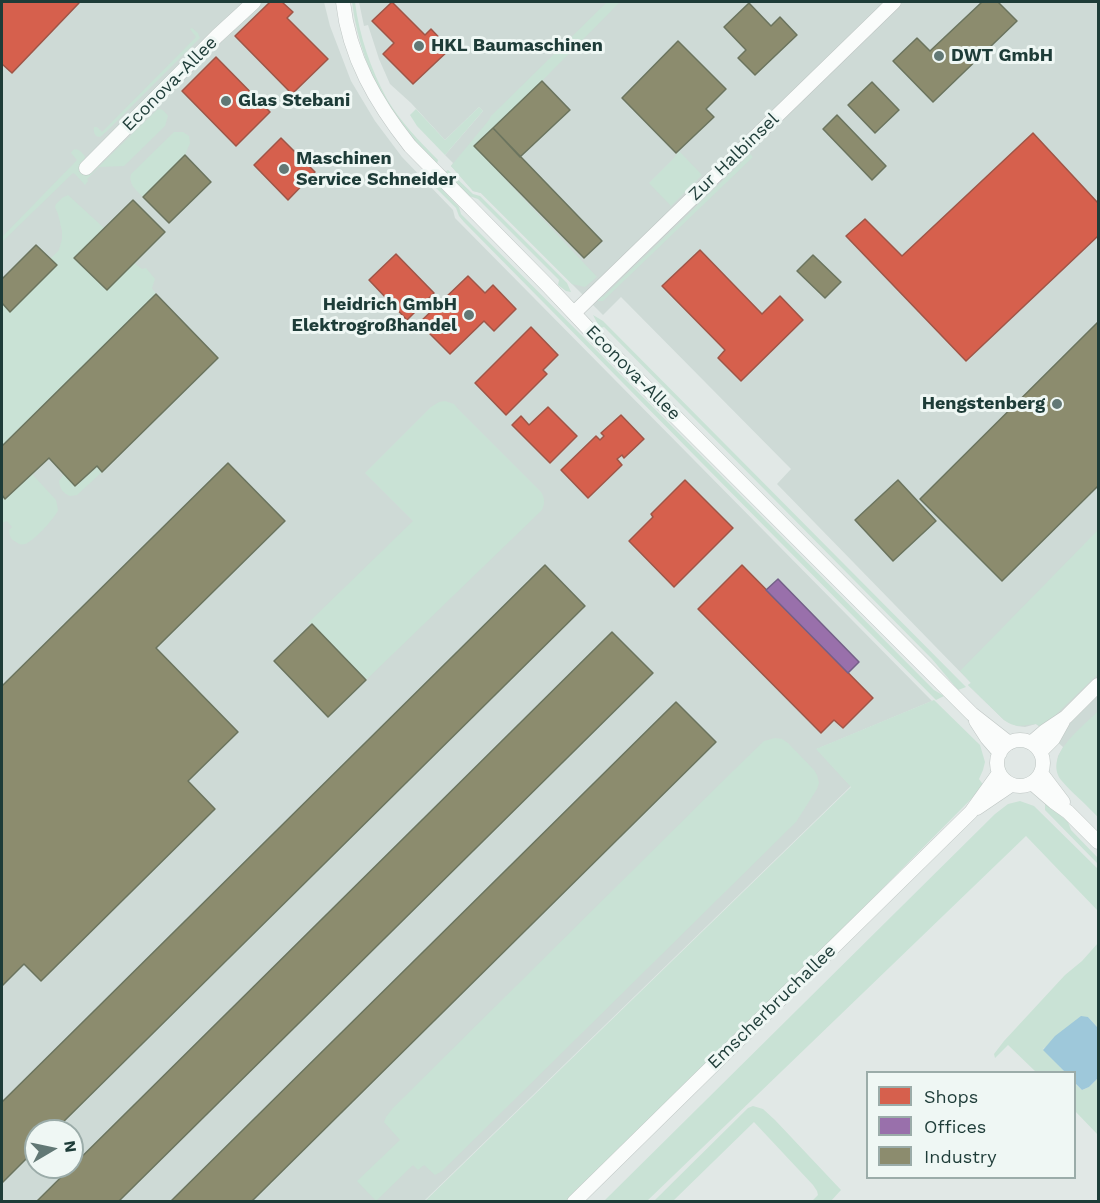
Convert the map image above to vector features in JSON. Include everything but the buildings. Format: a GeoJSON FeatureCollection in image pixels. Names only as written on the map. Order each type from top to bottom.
{"type":"FeatureCollection","features":[{"type":"Feature","properties":{"kind":"street","name":"Econova-Allee"},"geometry":{"type":"LineString","coordinates":[[86,168],[217,36],[254,2]]}},
{"type":"Feature","properties":{"kind":"street","name":"Econova-Allee"},"geometry":{"type":"LineString","coordinates":[[343,2],[349,32],[362,70],[390,120],[410,146],[1004,748]]}},
{"type":"Feature","properties":{"kind":"street","name":"Zur Halbinsel"},"geometry":{"type":"LineString","coordinates":[[574,313],[894,2]]}},
{"type":"Feature","properties":{"kind":"street"},"geometry":{"type":"LineString","coordinates":[[1036,748],[1053,738],[1066,717],[1098,685]]}},
{"type":"Feature","properties":{"kind":"street"},"geometry":{"type":"LineString","coordinates":[[1023,741],[1036,748],[1043,759],[1043,766],[1036,778],[1024,786],[1011,785],[1005,781],[999,773],[997,760],[1004,748],[1023,741]]}},
{"type":"Feature","properties":{"kind":"street","name":"Emscherbruchallee"},"geometry":{"type":"LineString","coordinates":[[574,1202],[970,812],[999,773]]}},
{"type":"Feature","properties":{"kind":"street"},"geometry":{"type":"LineString","coordinates":[[1036,778],[1054,802],[1068,812],[1098,842]]}},
{"type":"Feature","properties":{"kind":"street","name":"Emscherbruchallee"},"geometry":{"type":"LineString","coordinates":[[970,812],[1011,785]]}},
{"type":"Feature","properties":{"kind":"shaded area"},"geometry":{"type":"Polygon","coordinates":[[[2,2],[324,2],[330,26],[351,81],[375,121],[402,157],[453,210],[455,218],[932,701],[817,749],[851,786],[424,1201],[2,1202],[2,2]]]}},
{"type":"Feature","properties":{"kind":"shaded area"},"geometry":{"type":"Polygon","coordinates":[[[359,2],[1098,2],[1098,817],[1061,779],[1057,771],[1058,756],[1063,747],[1036,724],[1025,727],[1017,726],[1004,720],[968,685],[971,683],[777,484],[791,469],[621,297],[603,315],[481,193],[473,191],[451,166],[453,163],[445,155],[483,111],[479,107],[445,140],[390,84],[368,25],[364,26],[359,2]]]}},
{"type":"Feature","properties":{"kind":"green space"},"geometry":{"type":"Polygon","coordinates":[[[352,2],[355,2],[359,27],[371,64],[387,99],[404,123],[438,160],[437,164],[398,122],[385,102],[361,46],[352,2]]]}},
{"type":"Feature","properties":{"kind":"green space"},"geometry":{"type":"Polygon","coordinates":[[[607,2],[620,2],[474,146],[597,277],[585,287],[572,284],[481,193],[473,191],[451,166],[491,116],[607,2]]]}},
{"type":"Feature","properties":{"kind":"green space"},"geometry":{"type":"Polygon","coordinates":[[[192,28],[200,38],[106,132],[98,137],[94,132],[94,127],[102,132],[196,37],[190,29],[192,28]]]}},
{"type":"Feature","properties":{"kind":"green space"},"geometry":{"type":"Polygon","coordinates":[[[479,107],[483,111],[445,155],[417,126],[410,115],[416,109],[445,140],[479,107]]]}},
{"type":"Feature","properties":{"kind":"green space"},"geometry":{"type":"Polygon","coordinates":[[[158,109],[163,110],[168,116],[165,126],[124,166],[99,167],[87,179],[85,185],[73,173],[2,242],[2,237],[77,160],[71,153],[74,150],[82,153],[92,173],[158,109]]]}},
{"type":"Feature","properties":{"kind":"green space"},"geometry":{"type":"Polygon","coordinates":[[[174,132],[183,132],[189,136],[190,143],[185,155],[143,197],[132,184],[131,174],[174,132]]]}},
{"type":"Feature","properties":{"kind":"green space"},"geometry":{"type":"Polygon","coordinates":[[[679,151],[702,175],[671,206],[649,183],[679,151]]]}},
{"type":"Feature","properties":{"kind":"green space"},"geometry":{"type":"Polygon","coordinates":[[[750,154],[753,157],[603,301],[594,301],[599,295],[603,297],[750,154]]]}},
{"type":"Feature","properties":{"kind":"green space"},"geometry":{"type":"Polygon","coordinates":[[[448,170],[473,194],[480,196],[567,283],[571,292],[558,285],[559,280],[478,199],[469,196],[445,172],[448,170]]]}},
{"type":"Feature","properties":{"kind":"green space"},"geometry":{"type":"Polygon","coordinates":[[[437,184],[459,207],[461,214],[934,690],[944,696],[936,700],[464,222],[456,208],[434,186],[437,184]]]}},
{"type":"Feature","properties":{"kind":"green space"},"geometry":{"type":"Polygon","coordinates":[[[68,195],[104,228],[75,258],[106,290],[134,263],[142,269],[146,268],[155,279],[152,288],[156,294],[2,446],[2,307],[3,305],[10,311],[59,250],[62,231],[55,207],[62,198],[68,195]]]}},
{"type":"Feature","properties":{"kind":"green space"},"geometry":{"type":"Polygon","coordinates":[[[593,315],[603,321],[966,687],[958,690],[932,659],[606,329],[600,328],[593,315]]]}},
{"type":"Feature","properties":{"kind":"green space"},"geometry":{"type":"Polygon","coordinates":[[[445,401],[454,404],[541,492],[544,505],[542,510],[366,680],[312,624],[308,623],[413,521],[365,473],[431,407],[445,401]]]}},
{"type":"Feature","properties":{"kind":"green space"},"geometry":{"type":"Polygon","coordinates":[[[97,466],[102,472],[77,495],[65,494],[59,481],[64,474],[76,486],[97,466]]]}},
{"type":"Feature","properties":{"kind":"green space"},"geometry":{"type":"Polygon","coordinates":[[[32,474],[56,500],[58,510],[38,534],[29,542],[21,544],[11,538],[9,530],[12,527],[7,521],[2,523],[2,495],[6,499],[32,474]]]}},
{"type":"Feature","properties":{"kind":"green space"},"geometry":{"type":"Polygon","coordinates":[[[1098,530],[1098,674],[1042,728],[1036,724],[1012,725],[968,685],[971,683],[960,671],[1098,530]]]}},
{"type":"Feature","properties":{"kind":"green space"},"geometry":{"type":"Polygon","coordinates":[[[934,700],[980,745],[985,762],[979,779],[984,786],[575,1201],[424,1202],[851,787],[816,749],[934,700]]]}},
{"type":"Feature","properties":{"kind":"green space"},"geometry":{"type":"Polygon","coordinates":[[[1098,711],[1098,817],[1061,780],[1057,771],[1057,761],[1067,742],[1098,711]]]}},
{"type":"Feature","properties":{"kind":"green space"},"geometry":{"type":"Polygon","coordinates":[[[775,738],[788,743],[814,770],[819,783],[796,822],[442,1171],[435,1175],[424,1165],[418,1170],[413,1165],[376,1201],[357,1181],[400,1140],[384,1122],[393,1108],[764,741],[775,738]]]}},
{"type":"Feature","properties":{"kind":"green space"},"geometry":{"type":"Polygon","coordinates":[[[1020,801],[1034,806],[1098,869],[1098,911],[1026,836],[647,1201],[604,1201],[995,814],[1008,804],[1020,801]]]}},
{"type":"Feature","properties":{"kind":"green space"},"geometry":{"type":"Polygon","coordinates":[[[1045,802],[1068,822],[1071,830],[1098,858],[1098,864],[1045,810],[1045,802]]]}},
{"type":"Feature","properties":{"kind":"green space"},"geometry":{"type":"Polygon","coordinates":[[[1098,943],[1098,1028],[1088,1017],[1043,1049],[1064,1071],[1035,1071],[1008,1045],[995,1058],[994,1054],[1004,1041],[1065,975],[1098,943]]]}},
{"type":"Feature","properties":{"kind":"green space"},"geometry":{"type":"Polygon","coordinates":[[[1098,1078],[1098,1135],[1076,1112],[1076,1085],[1082,1090],[1098,1078]]]}},
{"type":"Feature","properties":{"kind":"green space"},"geometry":{"type":"Polygon","coordinates":[[[753,1106],[763,1109],[775,1120],[841,1190],[831,1201],[812,1201],[818,1195],[813,1185],[754,1122],[673,1201],[654,1201],[748,1108],[753,1106]]]}},
{"type":"Feature","properties":{"kind":"water"},"geometry":{"type":"Polygon","coordinates":[[[1081,1016],[1088,1017],[1098,1028],[1098,1078],[1089,1087],[1082,1090],[1076,1084],[1076,1071],[1064,1071],[1043,1050],[1055,1036],[1081,1016]]]}},
{"type":"Feature","properties":{"kind":"place","name":"HKL Baumaschinen"},"geometry":{"type":"Point","coordinates":[419,46]}},
{"type":"Feature","properties":{"kind":"place","name":"DWT GmbH"},"geometry":{"type":"Point","coordinates":[939,56]}},
{"type":"Feature","properties":{"kind":"place","name":"Glas Stebani"},"geometry":{"type":"Point","coordinates":[226,101]}},
{"type":"Feature","properties":{"kind":"place","name":"Maschinen Service Schneider"},"geometry":{"type":"Point","coordinates":[284,169]}},
{"type":"Feature","properties":{"kind":"place","name":"Heidrich GmbH Elektrogroßhandel"},"geometry":{"type":"Point","coordinates":[469,315]}},
{"type":"Feature","properties":{"kind":"place","name":"Hengstenberg"},"geometry":{"type":"Point","coordinates":[1057,404]}}]}
